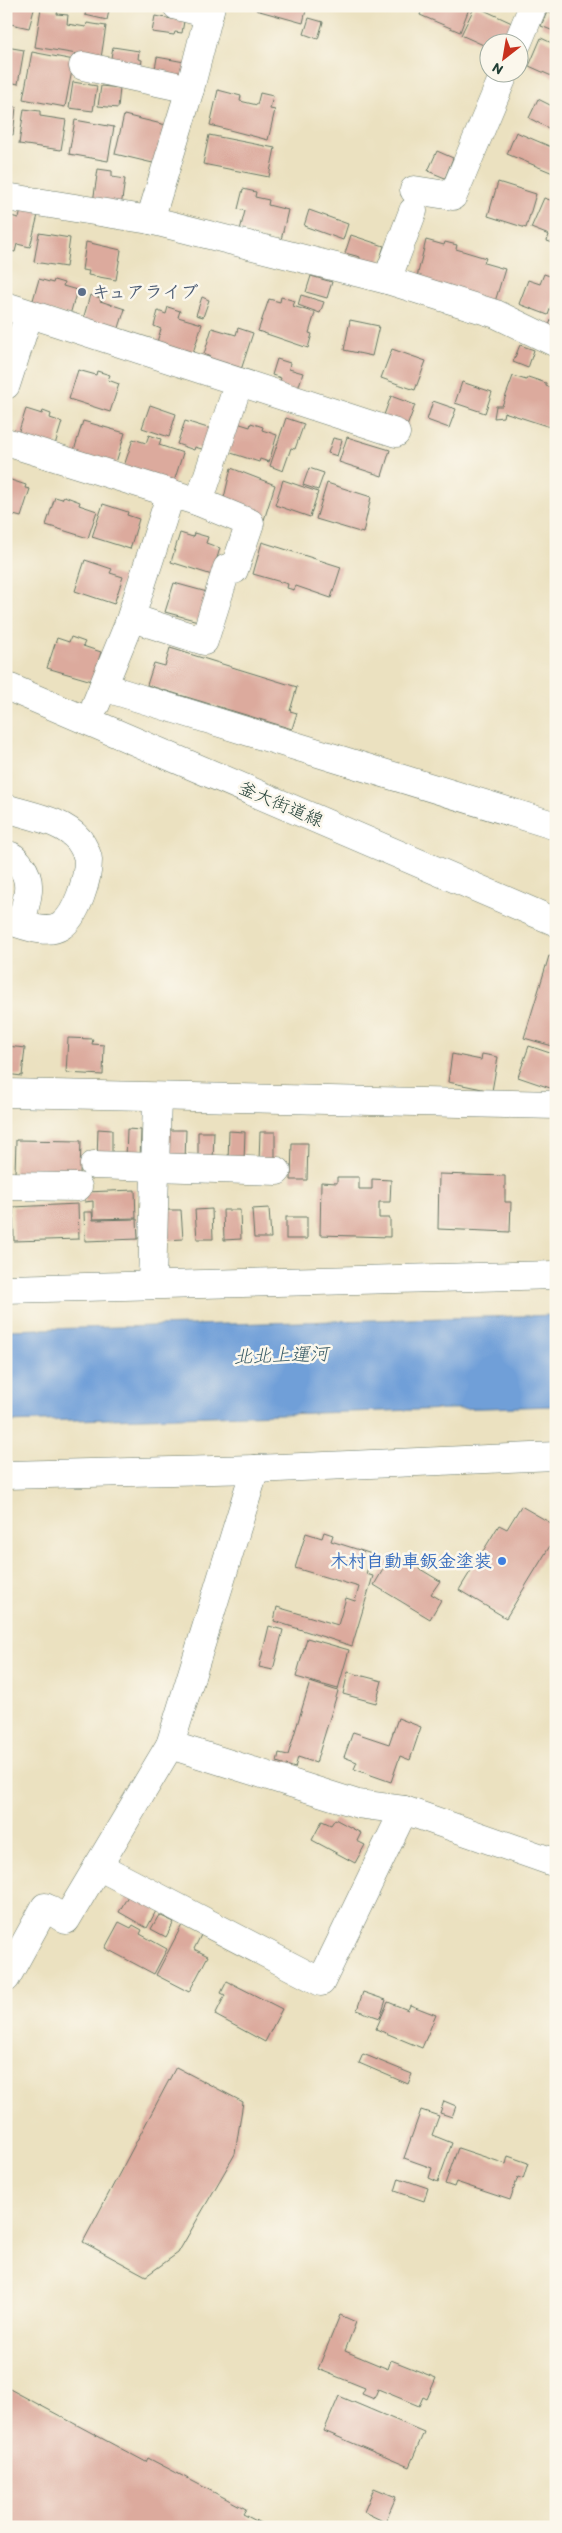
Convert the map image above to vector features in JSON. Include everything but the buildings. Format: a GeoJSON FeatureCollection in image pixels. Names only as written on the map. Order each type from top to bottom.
{"type":"FeatureCollection","features":[{"type":"Feature","properties":{"kind":"street"},"geometry":{"type":"LineString","coordinates":[[150,220],[190,89],[210,10],[177,6]]}},
{"type":"Feature","properties":{"kind":"street"},"geometry":{"type":"LineString","coordinates":[[522,32],[533,6]]}},
{"type":"Feature","properties":{"kind":"street"},"geometry":{"type":"LineString","coordinates":[[83,66],[190,89]]}},
{"type":"Feature","properties":{"kind":"street"},"geometry":{"type":"LineString","coordinates":[[387,280],[414,200],[453,196],[501,82]]}},
{"type":"Feature","properties":{"kind":"street"},"geometry":{"type":"LineString","coordinates":[[6,197],[150,220],[387,280],[496,314],[556,343]]}},
{"type":"Feature","properties":{"kind":"street"},"geometry":{"type":"LineString","coordinates":[[6,385],[18,310],[396,433]]}},
{"type":"Feature","properties":{"kind":"street"},"geometry":{"type":"LineString","coordinates":[[199,502],[239,382]]}},
{"type":"Feature","properties":{"kind":"street"},"geometry":{"type":"LineString","coordinates":[[6,442],[199,502],[250,523],[234,570],[227,568],[204,641],[138,620],[129,623]]}},
{"type":"Feature","properties":{"kind":"street"},"geometry":{"type":"LineString","coordinates":[[89,721],[129,623],[171,493]]}},
{"type":"Feature","properties":{"kind":"street","name":"釜大街道線"},"geometry":{"type":"LineString","coordinates":[[6,686],[556,922]]}},
{"type":"Feature","properties":{"kind":"street"},"geometry":{"type":"LineString","coordinates":[[103,687],[556,826]]}},
{"type":"Feature","properties":{"kind":"street"},"geometry":{"type":"LineString","coordinates":[[6,808],[63,826],[79,840],[88,859],[80,897],[72,914],[61,926],[46,930],[14,922],[30,883],[26,872],[13,856],[6,854]]}},
{"type":"Feature","properties":{"kind":"street"},"geometry":{"type":"LineString","coordinates":[[6,1093],[556,1105]]}},
{"type":"Feature","properties":{"kind":"street"},"geometry":{"type":"LineString","coordinates":[[152,1284],[157,1097]]}},
{"type":"Feature","properties":{"kind":"street"},"geometry":{"type":"LineString","coordinates":[[94,1165],[277,1171]]}},
{"type":"Feature","properties":{"kind":"street"},"geometry":{"type":"LineString","coordinates":[[6,1186],[78,1187]]}},
{"type":"Feature","properties":{"kind":"street"},"geometry":{"type":"LineString","coordinates":[[6,1289],[556,1275]]}},
{"type":"Feature","properties":{"kind":"street"},"geometry":{"type":"LineString","coordinates":[[6,1475],[255,1469],[556,1456]]}},
{"type":"Feature","properties":{"kind":"street"},"geometry":{"type":"LineString","coordinates":[[6,1978],[45,1907],[66,1920],[170,1745],[255,1469]]}},
{"type":"Feature","properties":{"kind":"street"},"geometry":{"type":"LineString","coordinates":[[170,1745],[358,1804],[404,1810],[556,1863]]}},
{"type":"Feature","properties":{"kind":"street"},"geometry":{"type":"LineString","coordinates":[[98,1866],[320,1982],[404,1810]]}},
{"type":"Feature","properties":{"kind":"water","name":"北北上運河"},"geometry":{"type":"Polygon","coordinates":[[[556,1315],[556,1406],[6,1422],[6,1330],[556,1315]]]}},
{"type":"Feature","properties":{"kind":"place","name":"キュアライブ"},"geometry":{"type":"Point","coordinates":[82,292]}},
{"type":"Feature","properties":{"kind":"place","name":"木村自動車鈑金塗装"},"geometry":{"type":"Point","coordinates":[502,1561]}}]}
